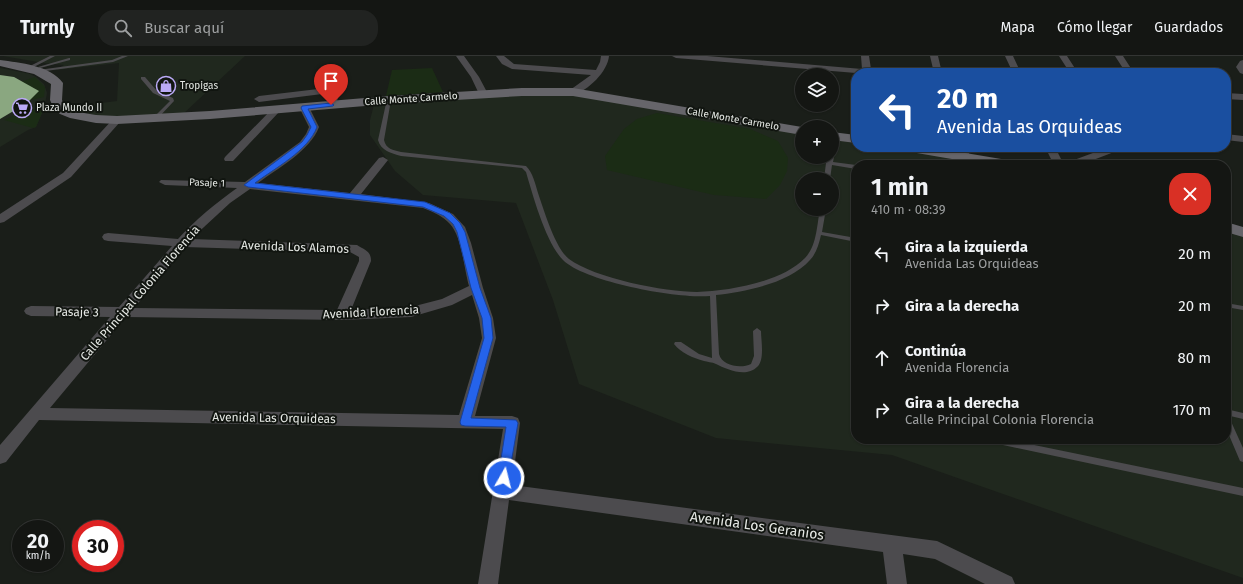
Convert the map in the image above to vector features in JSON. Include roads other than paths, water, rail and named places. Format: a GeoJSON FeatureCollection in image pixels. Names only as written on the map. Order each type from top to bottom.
{"type":"FeatureCollection","features":[{"type":"Feature","properties":{"kind":"street"},"geometry":{"type":"LineString","coordinates":[[460,56],[475,77],[483,94]]}},
{"type":"Feature","properties":{"kind":"street"},"geometry":{"type":"LineString","coordinates":[[500,56],[505,62],[512,66],[598,73]]}},
{"type":"Feature","properties":{"kind":"street"},"geometry":{"type":"LineString","coordinates":[[573,92],[598,73],[605,61],[605,56]]}},
{"type":"Feature","properties":{"kind":"street"},"geometry":{"type":"LineString","coordinates":[[676,56],[851,71]]}},
{"type":"Feature","properties":{"kind":"street"},"geometry":{"type":"LineString","coordinates":[[865,56],[866,68]]}},
{"type":"Feature","properties":{"kind":"street"},"geometry":{"type":"LineString","coordinates":[[934,56],[937,68]]}},
{"type":"Feature","properties":{"kind":"street"},"geometry":{"type":"LineString","coordinates":[[1009,56],[1015,68]]}},
{"type":"Feature","properties":{"kind":"street"},"geometry":{"type":"LineString","coordinates":[[1063,56],[1071,68]]}},
{"type":"Feature","properties":{"kind":"street"},"geometry":{"type":"LineString","coordinates":[[1119,56],[1127,68]]}},
{"type":"Feature","properties":{"kind":"street","name":"Calle Monte Carmelo"},"geometry":{"type":"LineString","coordinates":[[1,64],[33,70],[48,75],[57,84],[56,100],[59,106],[65,111],[75,115],[96,119],[117,120],[276,110],[389,100],[483,94],[573,92],[795,130]]}},
{"type":"Feature","properties":{"kind":"street"},"geometry":{"type":"LineString","coordinates":[[1243,64],[1240,67],[1243,71]]}},
{"type":"Feature","properties":{"kind":"street"},"geometry":{"type":"LineString","coordinates":[[259,99],[335,90],[331,105]]}},
{"type":"Feature","properties":{"kind":"street"},"geometry":{"type":"LineString","coordinates":[[1231,96],[1243,97]]}},
{"type":"Feature","properties":{"kind":"street","name":"Calle Principal Colonia Florencia"},"geometry":{"type":"LineString","coordinates":[[0,458],[35,414],[190,233],[226,201],[304,144],[311,135],[314,127],[304,108]]}},
{"type":"Feature","properties":{"kind":"street"},"geometry":{"type":"LineString","coordinates":[[229,159],[276,110]]}},
{"type":"Feature","properties":{"kind":"street"},"geometry":{"type":"LineString","coordinates":[[0,220],[67,175],[117,120]]}},
{"type":"Feature","properties":{"kind":"street"},"geometry":{"type":"LineString","coordinates":[[839,137],[851,139]]}},
{"type":"Feature","properties":{"kind":"street"},"geometry":{"type":"LineString","coordinates":[[1231,138],[1243,139]]}},
{"type":"Feature","properties":{"kind":"street"},"geometry":{"type":"LineString","coordinates":[[963,152],[994,160]]}},
{"type":"Feature","properties":{"kind":"street"},"geometry":{"type":"LineString","coordinates":[[1083,160],[1105,152]]}},
{"type":"Feature","properties":{"kind":"street"},"geometry":{"type":"LineString","coordinates":[[353,196],[383,160]]}},
{"type":"Feature","properties":{"kind":"street","name":"Pasaje 1"},"geometry":{"type":"LineString","coordinates":[[165,182],[248,185]]}},
{"type":"Feature","properties":{"kind":"street"},"geometry":{"type":"LineString","coordinates":[[248,185],[425,204],[447,214],[456,223],[461,232],[476,288],[486,318],[489,338],[465,422]]}},
{"type":"Feature","properties":{"kind":"street"},"geometry":{"type":"LineString","coordinates":[[1231,228],[1243,232]]}},
{"type":"Feature","properties":{"kind":"street"},"geometry":{"type":"LineString","coordinates":[[108,237],[182,243]]}},
{"type":"Feature","properties":{"kind":"street","name":"Avenida Los Alamos"},"geometry":{"type":"LineString","coordinates":[[182,243],[353,248],[359,250],[365,255],[365,261],[342,315]]}},
{"type":"Feature","properties":{"kind":"street","name":"Avenida Florencia"},"geometry":{"type":"LineString","coordinates":[[123,312],[342,315],[411,312],[447,302],[476,288]]}},
{"type":"Feature","properties":{"kind":"street","name":"Pasaje 3"},"geometry":{"type":"LineString","coordinates":[[31,311],[123,312]]}},
{"type":"Feature","properties":{"kind":"street","name":"Avenida Las Orquideas"},"geometry":{"type":"LineString","coordinates":[[35,414],[512,423],[502,491]]}},
{"type":"Feature","properties":{"kind":"street"},"geometry":{"type":"LineString","coordinates":[[488,584],[502,491]]}},
{"type":"Feature","properties":{"kind":"street","name":"Avenida Los Geranios"},"geometry":{"type":"LineString","coordinates":[[502,491],[937,550],[1005,584]]}},
{"type":"Feature","properties":{"kind":"street"},"geometry":{"type":"LineString","coordinates":[[892,544],[897,584]]}},
{"type":"Feature","properties":{"kind":"lane"},"geometry":{"type":"LineString","coordinates":[[33,70],[53,56]]}},
{"type":"Feature","properties":{"kind":"lane"},"geometry":{"type":"LineString","coordinates":[[33,70],[113,61],[126,56]]}},
{"type":"Feature","properties":{"kind":"lane"},"geometry":{"type":"LineString","coordinates":[[33,70],[69,59]]}},
{"type":"Feature","properties":{"kind":"lane"},"geometry":{"type":"LineString","coordinates":[[143,78],[155,92],[172,99],[172,101],[156,117]]}},
{"type":"Feature","properties":{"kind":"lane"},"geometry":{"type":"LineString","coordinates":[[389,100],[381,140],[381,144],[386,149],[401,154],[524,167],[529,172],[557,248],[565,259],[577,267],[622,282],[696,294],[728,291],[762,283],[798,267],[809,258],[819,232],[821,216]]}},
{"type":"Feature","properties":{"kind":"lane"},"geometry":{"type":"LineString","coordinates":[[834,164],[851,167]]}},
{"type":"Feature","properties":{"kind":"lane"},"geometry":{"type":"LineString","coordinates":[[819,232],[851,239]]}},
{"type":"Feature","properties":{"kind":"lane"},"geometry":{"type":"LineString","coordinates":[[713,293],[715,354],[717,361]]}},
{"type":"Feature","properties":{"kind":"lane"},"geometry":{"type":"LineString","coordinates":[[1231,306],[1243,308]]}},
{"type":"Feature","properties":{"kind":"lane"},"geometry":{"type":"LineString","coordinates":[[678,344],[698,358],[717,361],[723,365],[747,370],[753,367],[756,363],[757,331]]}},
{"type":"Feature","properties":{"kind":"lane"},"geometry":{"type":"LineString","coordinates":[[1231,413],[1243,416]]}},
{"type":"Feature","properties":{"kind":"lane"},"geometry":{"type":"LineString","coordinates":[[1231,430],[1243,458]]}},
{"type":"Feature","properties":{"kind":"lane"},"geometry":{"type":"LineString","coordinates":[[1013,444],[1243,492]]}},
{"type":"Feature","properties":{"kind":"place","name":"Tropigas"},"geometry":{"type":"Point","coordinates":[166,86]}},
{"type":"Feature","properties":{"kind":"place","name":"Plaza Mundo II"},"geometry":{"type":"Point","coordinates":[22,108]}}]}
